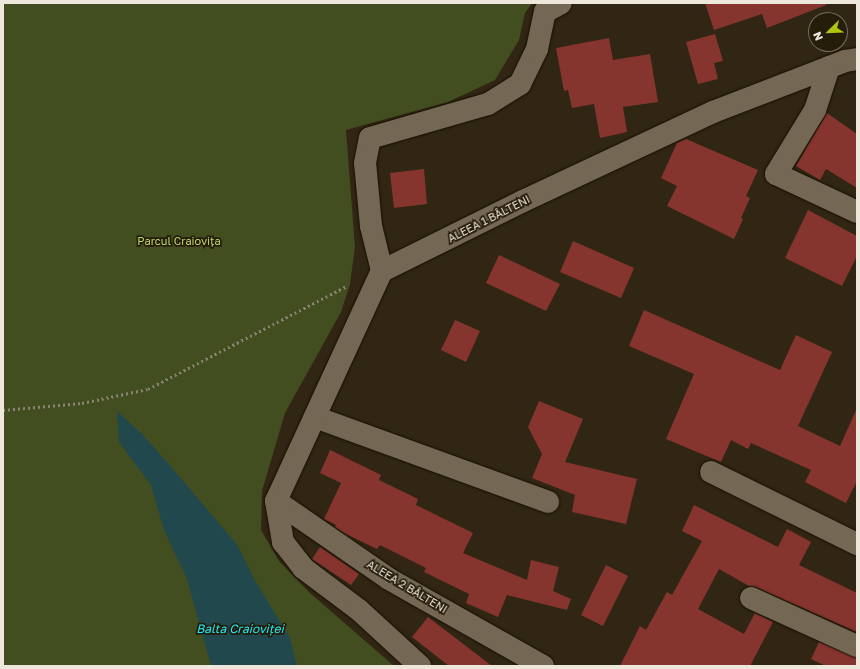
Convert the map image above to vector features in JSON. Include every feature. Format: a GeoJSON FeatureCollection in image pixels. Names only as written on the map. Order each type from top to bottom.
{"type":"FeatureCollection","features":[{"type":"Feature","properties":{"kind":"street"},"geometry":{"type":"LineString","coordinates":[[420,666],[359,610],[303,568],[284,542],[276,501],[382,271],[371,226],[365,163],[370,138],[488,104],[520,84],[537,49],[545,12],[561,3]]}},
{"type":"Feature","properties":{"kind":"street","name":"ALEEA 1 BÂLTENI"},"geometry":{"type":"LineString","coordinates":[[382,271],[713,112],[829,67],[857,59]]}},
{"type":"Feature","properties":{"kind":"street"},"geometry":{"type":"LineString","coordinates":[[829,67],[815,110],[776,174],[857,212]]}},
{"type":"Feature","properties":{"kind":"street"},"geometry":{"type":"LineString","coordinates":[[315,417],[548,502]]}},
{"type":"Feature","properties":{"kind":"street"},"geometry":{"type":"LineString","coordinates":[[711,472],[855,538]]}},
{"type":"Feature","properties":{"kind":"street","name":"ALEEA 2 BÂLTENI"},"geometry":{"type":"LineString","coordinates":[[276,501],[389,579],[543,666]]}},
{"type":"Feature","properties":{"kind":"street"},"geometry":{"type":"LineString","coordinates":[[751,598],[857,646]]}},
{"type":"Feature","properties":{"kind":"path"},"geometry":{"type":"LineString","coordinates":[[3,410],[82,403],[148,389],[350,284],[382,271]]}},
{"type":"Feature","properties":{"kind":"green space","name":"Parcul Craiovița"},"geometry":{"type":"Polygon","coordinates":[[[3,3],[532,3],[525,13],[519,40],[495,80],[448,102],[346,130],[355,247],[350,284],[341,312],[285,413],[262,491],[261,530],[279,561],[310,593],[394,666],[3,666],[3,3]]]}},
{"type":"Feature","properties":{"kind":"water","name":"Balta Craioviței"},"geometry":{"type":"Polygon","coordinates":[[[117,411],[141,433],[168,463],[238,546],[253,577],[290,638],[297,666],[211,666],[187,579],[164,530],[151,485],[119,442],[117,411]]]}},
{"type":"Feature","properties":{"kind":"building"},"geometry":{"type":"Polygon","coordinates":[[[705,3],[826,3],[826,5],[767,28],[762,14],[714,30],[705,3]]]}},
{"type":"Feature","properties":{"kind":"building"},"geometry":{"type":"Polygon","coordinates":[[[715,34],[723,61],[714,63],[718,79],[698,84],[686,42],[715,34]]]}},
{"type":"Feature","properties":{"kind":"building"},"geometry":{"type":"Polygon","coordinates":[[[609,38],[613,60],[650,54],[658,102],[623,107],[627,132],[600,138],[594,104],[572,108],[568,90],[564,91],[556,48],[609,38]]]}},
{"type":"Feature","properties":{"kind":"building"},"geometry":{"type":"Polygon","coordinates":[[[827,113],[857,134],[857,188],[826,169],[820,180],[796,166],[827,113]]]}},
{"type":"Feature","properties":{"kind":"building"},"geometry":{"type":"Polygon","coordinates":[[[686,139],[758,170],[746,196],[750,198],[734,239],[667,206],[677,186],[661,178],[677,143],[686,139]]]}},
{"type":"Feature","properties":{"kind":"building"},"geometry":{"type":"Polygon","coordinates":[[[424,169],[427,204],[394,208],[390,173],[424,169]]]}},
{"type":"Feature","properties":{"kind":"building"},"geometry":{"type":"Polygon","coordinates":[[[808,210],[857,236],[857,256],[842,286],[785,258],[808,210]]]}},
{"type":"Feature","properties":{"kind":"building"},"geometry":{"type":"Polygon","coordinates":[[[573,241],[634,268],[621,298],[560,272],[573,241]]]}},
{"type":"Feature","properties":{"kind":"building"},"geometry":{"type":"Polygon","coordinates":[[[499,255],[560,284],[546,311],[486,283],[499,255]]]}},
{"type":"Feature","properties":{"kind":"building"},"geometry":{"type":"Polygon","coordinates":[[[644,310],[780,370],[796,335],[832,352],[798,426],[840,446],[857,408],[857,481],[846,503],[805,482],[811,470],[751,443],[748,449],[731,440],[721,462],[666,439],[694,374],[629,346],[644,310]]]}},
{"type":"Feature","properties":{"kind":"building"},"geometry":{"type":"Polygon","coordinates":[[[455,320],[480,331],[466,362],[441,350],[455,320]]]}},
{"type":"Feature","properties":{"kind":"building"},"geometry":{"type":"Polygon","coordinates":[[[539,401],[583,419],[565,462],[637,479],[626,524],[572,512],[575,495],[532,478],[542,454],[528,427],[539,401]]]}},
{"type":"Feature","properties":{"kind":"building"},"geometry":{"type":"Polygon","coordinates":[[[330,450],[381,475],[379,480],[418,499],[416,505],[473,533],[463,553],[527,580],[531,560],[559,567],[553,591],[571,599],[567,610],[507,595],[498,617],[466,603],[469,594],[424,572],[426,568],[380,545],[377,549],[335,527],[336,525],[324,519],[341,483],[320,473],[330,450]]]}},
{"type":"Feature","properties":{"kind":"building"},"geometry":{"type":"Polygon","coordinates":[[[694,505],[778,547],[787,529],[811,542],[799,565],[857,593],[857,632],[756,587],[749,586],[719,569],[698,609],[744,634],[755,613],[773,622],[750,666],[620,666],[640,626],[646,630],[667,592],[672,595],[702,541],[682,531],[694,505]]]}},
{"type":"Feature","properties":{"kind":"building"},"geometry":{"type":"Polygon","coordinates":[[[320,547],[359,574],[351,585],[312,559],[320,547]]]}},
{"type":"Feature","properties":{"kind":"building"},"geometry":{"type":"Polygon","coordinates":[[[606,565],[628,576],[603,626],[581,615],[606,565]]]}},
{"type":"Feature","properties":{"kind":"building"},"geometry":{"type":"Polygon","coordinates":[[[428,617],[492,666],[449,666],[412,637],[428,617]]]}},
{"type":"Feature","properties":{"kind":"building"},"geometry":{"type":"Polygon","coordinates":[[[819,642],[857,658],[857,666],[826,666],[811,659],[819,642]]]}}]}
